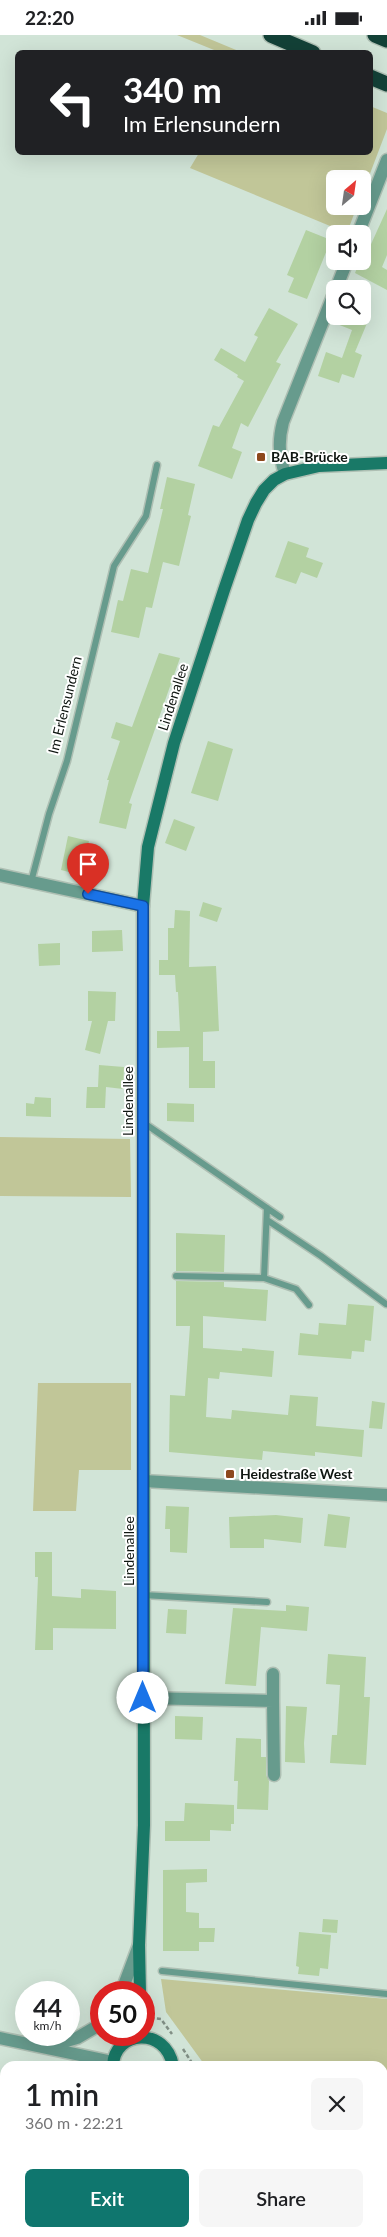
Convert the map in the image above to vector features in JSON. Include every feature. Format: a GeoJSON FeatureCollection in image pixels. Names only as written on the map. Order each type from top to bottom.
{"type":"FeatureCollection","features":[{"type":"Feature","properties":{"kind":"highway"},"geometry":{"type":"LineString","coordinates":[[271,35],[306,50]]}},
{"type":"Feature","properties":{"kind":"highway"},"geometry":{"type":"LineString","coordinates":[[375,35],[387,40]]}},
{"type":"Feature","properties":{"kind":"highway"},"geometry":{"type":"LineString","coordinates":[[373,78],[387,84]]}},
{"type":"Feature","properties":{"kind":"main road"},"geometry":{"type":"LineString","coordinates":[[285,474],[319,467],[387,463]]}},
{"type":"Feature","properties":{"kind":"main road","name":"Lindenallee"},"geometry":{"type":"LineString","coordinates":[[140,1981],[139,1945],[144,1825],[143,906],[148,847],[172,753],[248,520],[264,490],[274,479],[285,474]]}},
{"type":"Feature","properties":{"kind":"main road"},"geometry":{"type":"LineString","coordinates":[[155,2040],[160,2042],[167,2049],[171,2061]]}},
{"type":"Feature","properties":{"kind":"main road"},"geometry":{"type":"LineString","coordinates":[[114,2061],[122,2046]]}},
{"type":"Feature","properties":{"kind":"street"},"geometry":{"type":"LineString","coordinates":[[362,225],[387,160]]}},
{"type":"Feature","properties":{"kind":"street"},"geometry":{"type":"LineString","coordinates":[[285,474],[279,456],[283,422],[326,315]]}},
{"type":"Feature","properties":{"kind":"street"},"geometry":{"type":"LineString","coordinates":[[0,875],[143,906]]}},
{"type":"Feature","properties":{"kind":"street"},"geometry":{"type":"LineString","coordinates":[[144,1481],[387,1495]]}},
{"type":"Feature","properties":{"kind":"street"},"geometry":{"type":"LineString","coordinates":[[272,1674],[274,1775]]}},
{"type":"Feature","properties":{"kind":"street"},"geometry":{"type":"LineString","coordinates":[[143,1698],[273,1701]]}},
{"type":"Feature","properties":{"kind":"street","name":"Lindenallee"},"geometry":{"type":"LineString","coordinates":[[126,1981],[139,1945]]}},
{"type":"Feature","properties":{"kind":"street"},"geometry":{"type":"LineString","coordinates":[[46,2047],[77,2038],[90,2030]]}},
{"type":"Feature","properties":{"kind":"street"},"geometry":{"type":"LineString","coordinates":[[0,2038],[101,2061]]}},
{"type":"Feature","properties":{"kind":"lane","name":"Im Erlensundern"},"geometry":{"type":"LineString","coordinates":[[31,882],[49,814],[67,761],[114,566],[146,516],[157,465]]}},
{"type":"Feature","properties":{"kind":"lane"},"geometry":{"type":"LineString","coordinates":[[143,1122],[280,1217]]}},
{"type":"Feature","properties":{"kind":"lane"},"geometry":{"type":"LineString","coordinates":[[264,1278],[267,1208]]}},
{"type":"Feature","properties":{"kind":"lane"},"geometry":{"type":"LineString","coordinates":[[267,1220],[321,1256],[386,1305]]}},
{"type":"Feature","properties":{"kind":"lane"},"geometry":{"type":"LineString","coordinates":[[176,1276],[264,1278],[296,1289],[309,1305]]}},
{"type":"Feature","properties":{"kind":"lane"},"geometry":{"type":"LineString","coordinates":[[144,1595],[267,1602]]}},
{"type":"Feature","properties":{"kind":"lane"},"geometry":{"type":"LineString","coordinates":[[162,1971],[387,1994]]}},
{"type":"Feature","properties":{"kind":"green space"},"geometry":{"type":"Polygon","coordinates":[[[177,35],[200,35],[236,50],[214,50],[177,35]]]}},
{"type":"Feature","properties":{"kind":"green space"},"geometry":{"type":"Polygon","coordinates":[[[373,107],[387,113],[387,129],[371,171],[326,170],[326,215],[354,215],[350,225],[328,225],[190,168],[198,155],[373,155],[373,107]]]}},
{"type":"Feature","properties":{"kind":"green space"},"geometry":{"type":"Polygon","coordinates":[[[0,1137],[130,1139],[131,1197],[0,1196],[0,1137]]]}},
{"type":"Feature","properties":{"kind":"green space"},"geometry":{"type":"Polygon","coordinates":[[[38,1383],[131,1383],[131,1470],[79,1470],[76,1511],[33,1511],[38,1383]]]}},
{"type":"Feature","properties":{"kind":"green space"},"geometry":{"type":"Polygon","coordinates":[[[161,1979],[387,1999],[387,2061],[202,2061],[166,2012],[161,1979]]]}},
{"type":"Feature","properties":{"kind":"building"},"geometry":{"type":"Polygon","coordinates":[[[387,209],[387,255],[382,267],[387,270],[387,290],[355,273],[356,270],[371,270],[371,244],[387,209]]]}},
{"type":"Feature","properties":{"kind":"building"},"geometry":{"type":"Polygon","coordinates":[[[306,230],[326,238],[326,252],[307,299],[288,292],[294,278],[287,275],[306,230]]]}},
{"type":"Feature","properties":{"kind":"building"},"geometry":{"type":"Polygon","coordinates":[[[269,308],[298,324],[276,362],[281,364],[248,427],[241,423],[232,448],[242,452],[232,479],[198,466],[213,425],[219,427],[244,381],[214,360],[221,348],[245,362],[258,337],[254,335],[269,308]]]}},
{"type":"Feature","properties":{"kind":"building"},"geometry":{"type":"Polygon","coordinates":[[[340,325],[366,325],[355,352],[362,355],[354,378],[342,374],[339,383],[318,376],[326,352],[342,358],[352,330],[340,325]]]}},
{"type":"Feature","properties":{"kind":"building"},"geometry":{"type":"Polygon","coordinates":[[[167,477],[195,484],[188,515],[191,516],[179,566],[163,562],[152,608],[146,607],[139,638],[111,632],[118,600],[123,601],[131,569],[148,573],[163,509],[160,509],[167,477]]]}},
{"type":"Feature","properties":{"kind":"building"},"geometry":{"type":"Polygon","coordinates":[[[288,541],[309,548],[306,557],[323,563],[317,578],[301,572],[296,584],[275,577],[288,541]]]}},
{"type":"Feature","properties":{"kind":"building"},"geometry":{"type":"Polygon","coordinates":[[[159,653],[180,658],[129,803],[132,804],[126,829],[99,823],[109,780],[107,780],[120,741],[111,738],[116,722],[132,727],[159,653]]]}},
{"type":"Feature","properties":{"kind":"building"},"geometry":{"type":"Polygon","coordinates":[[[208,741],[233,749],[218,801],[191,793],[208,741]]]}},
{"type":"Feature","properties":{"kind":"building"},"geometry":{"type":"Polygon","coordinates":[[[174,819],[195,827],[186,851],[165,843],[174,819]]]}},
{"type":"Feature","properties":{"kind":"building"},"geometry":{"type":"Polygon","coordinates":[[[68,836],[89,841],[81,875],[61,870],[68,836]]]}},
{"type":"Feature","properties":{"kind":"building"},"geometry":{"type":"Polygon","coordinates":[[[203,902],[222,908],[217,922],[199,916],[203,902]]]}},
{"type":"Feature","properties":{"kind":"building"},"geometry":{"type":"Polygon","coordinates":[[[175,910],[190,911],[189,967],[216,966],[219,1031],[203,1032],[203,1061],[215,1061],[215,1088],[189,1088],[189,1047],[157,1048],[157,1031],[180,1031],[175,975],[159,975],[159,960],[168,960],[168,928],[174,928],[175,910]]]}},
{"type":"Feature","properties":{"kind":"building"},"geometry":{"type":"Polygon","coordinates":[[[122,930],[123,951],[92,952],[92,931],[122,930]]]}},
{"type":"Feature","properties":{"kind":"building"},"geometry":{"type":"Polygon","coordinates":[[[60,943],[60,965],[39,966],[38,944],[60,943]]]}},
{"type":"Feature","properties":{"kind":"building"},"geometry":{"type":"Polygon","coordinates":[[[88,991],[116,992],[115,1021],[108,1021],[100,1054],[85,1050],[92,1021],[88,1021],[88,991]]]}},
{"type":"Feature","properties":{"kind":"building"},"geometry":{"type":"Polygon","coordinates":[[[99,1065],[124,1067],[123,1089],[106,1087],[105,1108],[86,1108],[87,1087],[98,1087],[99,1065]]]}},
{"type":"Feature","properties":{"kind":"building"},"geometry":{"type":"Polygon","coordinates":[[[35,1097],[51,1098],[51,1117],[26,1116],[26,1103],[34,1104],[35,1097]]]}},
{"type":"Feature","properties":{"kind":"building"},"geometry":{"type":"Polygon","coordinates":[[[167,1103],[194,1104],[194,1122],[167,1121],[167,1103]]]}},
{"type":"Feature","properties":{"kind":"building"},"geometry":{"type":"Polygon","coordinates":[[[176,1233],[225,1235],[224,1272],[176,1271],[176,1233]]]}},
{"type":"Feature","properties":{"kind":"building"},"geometry":{"type":"Polygon","coordinates":[[[176,1281],[224,1282],[224,1287],[268,1290],[266,1321],[203,1316],[203,1348],[242,1351],[242,1348],[274,1351],[272,1377],[220,1372],[219,1379],[208,1378],[206,1417],[231,1419],[232,1410],[288,1415],[290,1395],[318,1397],[316,1426],[364,1430],[362,1457],[315,1452],[315,1456],[263,1451],[262,1460],[169,1452],[170,1395],[185,1396],[190,1326],[176,1326],[176,1281]]]}},
{"type":"Feature","properties":{"kind":"building"},"geometry":{"type":"Polygon","coordinates":[[[348,1304],[374,1306],[371,1341],[365,1340],[364,1352],[352,1351],[351,1359],[298,1355],[300,1333],[318,1335],[319,1323],[346,1325],[348,1304]]]}},
{"type":"Feature","properties":{"kind":"building"},"geometry":{"type":"Polygon","coordinates":[[[372,1401],[385,1403],[382,1429],[369,1428],[372,1401]]]}},
{"type":"Feature","properties":{"kind":"building"},"geometry":{"type":"Polygon","coordinates":[[[166,1506],[189,1507],[187,1553],[170,1552],[170,1529],[165,1529],[166,1506]]]}},
{"type":"Feature","properties":{"kind":"building"},"geometry":{"type":"Polygon","coordinates":[[[328,1514],[350,1517],[346,1548],[324,1546],[328,1514]]]}},
{"type":"Feature","properties":{"kind":"building"},"geometry":{"type":"Polygon","coordinates":[[[276,1515],[303,1518],[301,1543],[264,1539],[264,1548],[230,1548],[229,1517],[276,1515]]]}},
{"type":"Feature","properties":{"kind":"building"},"geometry":{"type":"Polygon","coordinates":[[[35,1552],[52,1552],[52,1596],[81,1598],[81,1589],[116,1591],[116,1629],[53,1628],[53,1650],[35,1650],[38,1577],[35,1577],[35,1552]]]}},
{"type":"Feature","properties":{"kind":"building"},"geometry":{"type":"Polygon","coordinates":[[[286,1605],[309,1607],[307,1631],[261,1627],[256,1686],[225,1684],[233,1608],[286,1611],[286,1605]]]}},
{"type":"Feature","properties":{"kind":"building"},"geometry":{"type":"Polygon","coordinates":[[[168,1609],[187,1610],[186,1634],[166,1633],[168,1609]]]}},
{"type":"Feature","properties":{"kind":"building"},"geometry":{"type":"Polygon","coordinates":[[[328,1654],[366,1657],[364,1697],[370,1697],[366,1765],[330,1763],[332,1735],[337,1735],[340,1685],[326,1684],[328,1654]]]}},
{"type":"Feature","properties":{"kind":"building"},"geometry":{"type":"Polygon","coordinates":[[[286,1706],[307,1707],[304,1743],[305,1763],[285,1762],[286,1706]]]}},
{"type":"Feature","properties":{"kind":"building"},"geometry":{"type":"Polygon","coordinates":[[[175,1716],[203,1717],[202,1740],[175,1739],[175,1716]]]}},
{"type":"Feature","properties":{"kind":"building"},"geometry":{"type":"Polygon","coordinates":[[[236,1738],[261,1739],[261,1757],[266,1757],[266,1775],[269,1781],[268,1810],[237,1809],[238,1781],[234,1781],[236,1738]]]}},
{"type":"Feature","properties":{"kind":"building"},"geometry":{"type":"Polygon","coordinates":[[[185,1803],[234,1805],[234,1824],[231,1824],[231,1831],[210,1830],[210,1841],[165,1841],[165,1821],[184,1821],[185,1803]]]}},
{"type":"Feature","properties":{"kind":"building"},"geometry":{"type":"Polygon","coordinates":[[[207,1869],[207,1882],[186,1883],[186,1912],[199,1913],[199,1928],[215,1928],[214,1942],[199,1942],[199,1951],[163,1951],[163,1870],[207,1869]]]}},
{"type":"Feature","properties":{"kind":"building"},"geometry":{"type":"Polygon","coordinates":[[[323,1919],[338,1920],[337,1933],[322,1932],[323,1919]]]}},
{"type":"Feature","properties":{"kind":"building"},"geometry":{"type":"Polygon","coordinates":[[[299,1932],[331,1935],[328,1969],[320,1968],[319,1976],[298,1974],[299,1967],[296,1966],[299,1932]]]}},
{"type":"Feature","properties":{"kind":"place","name":"BAB-Brücke"},"geometry":{"type":"Point","coordinates":[261,457]}},
{"type":"Feature","properties":{"kind":"place","name":"Heidestraße West"},"geometry":{"type":"Point","coordinates":[230,1474]}},
{"type":"Feature","properties":{"kind":"route"},"geometry":{"type":"LineString","coordinates":[[88,894],[143,906],[143,1698]]}}]}
